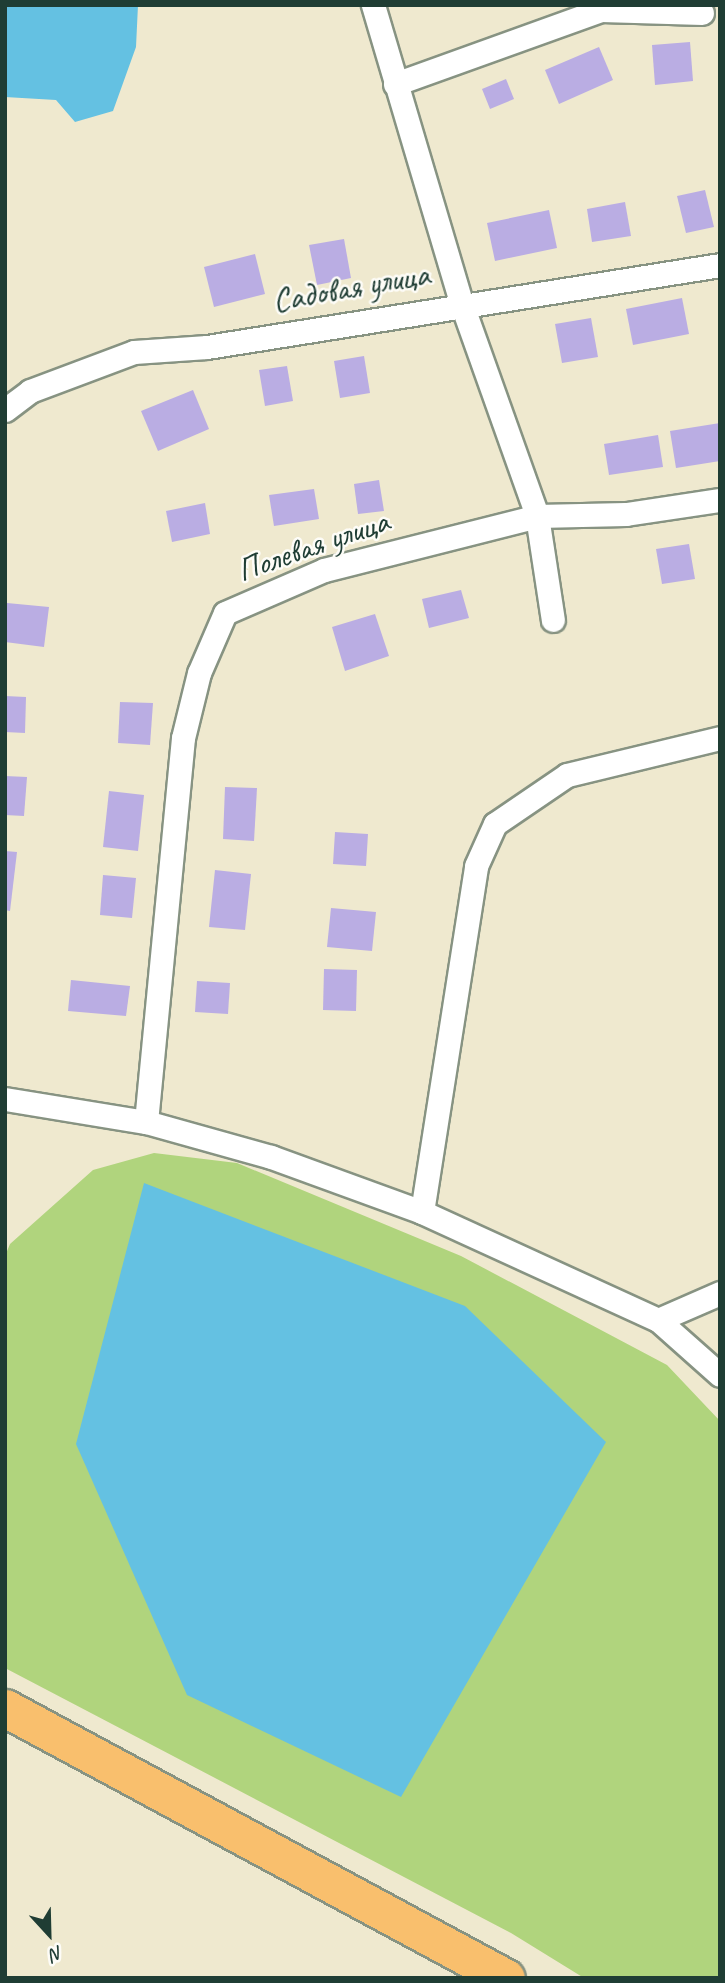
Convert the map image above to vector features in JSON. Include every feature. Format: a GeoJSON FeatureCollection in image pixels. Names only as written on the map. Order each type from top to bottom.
{"type":"FeatureCollection","features":[{"type":"Feature","properties":{"kind":"main road"},"geometry":{"type":"LineString","coordinates":[[5,1708],[506,1978]]}},
{"type":"Feature","properties":{"kind":"street"},"geometry":{"type":"LineString","coordinates":[[373,5],[461,302],[537,516],[553,620]]}},
{"type":"Feature","properties":{"kind":"street"},"geometry":{"type":"LineString","coordinates":[[395,84],[601,10],[702,13]]}},
{"type":"Feature","properties":{"kind":"street","name":"Садовая улица"},"geometry":{"type":"LineString","coordinates":[[5,410],[30,391],[134,352],[207,347],[461,302],[720,265]]}},
{"type":"Feature","properties":{"kind":"street","name":"Полевая улица"},"geometry":{"type":"LineString","coordinates":[[146,1122],[183,738],[199,673],[225,613],[324,570],[537,516],[626,514],[720,500]]}},
{"type":"Feature","properties":{"kind":"street"},"geometry":{"type":"LineString","coordinates":[[422,1212],[452,1036],[476,866],[495,824],[567,775],[720,738]]}},
{"type":"Feature","properties":{"kind":"street"},"geometry":{"type":"LineString","coordinates":[[7,1105],[146,1122],[271,1157],[422,1212],[658,1320],[720,1375]]}},
{"type":"Feature","properties":{"kind":"street"},"geometry":{"type":"LineString","coordinates":[[658,1320],[720,1293]]}},
{"type":"Feature","properties":{"kind":"green space"},"geometry":{"type":"Polygon","coordinates":[[[154,1153],[237,1163],[461,1256],[667,1365],[720,1421],[720,1978],[584,1978],[511,1933],[5,1668],[5,1256],[10,1244],[93,1170],[154,1153]]]}},
{"type":"Feature","properties":{"kind":"water"},"geometry":{"type":"Polygon","coordinates":[[[5,5],[138,5],[136,47],[113,111],[75,122],[56,100],[5,97],[5,5]]]}},
{"type":"Feature","properties":{"kind":"water"},"geometry":{"type":"Polygon","coordinates":[[[144,1183],[465,1306],[606,1442],[401,1797],[187,1695],[76,1444],[144,1183]]]}},
{"type":"Feature","properties":{"kind":"building"},"geometry":{"type":"Polygon","coordinates":[[[690,42],[693,81],[655,85],[652,45],[690,42]]]}},
{"type":"Feature","properties":{"kind":"building"},"geometry":{"type":"Polygon","coordinates":[[[599,47],[613,80],[559,104],[545,70],[599,47]]]}},
{"type":"Feature","properties":{"kind":"building"},"geometry":{"type":"Polygon","coordinates":[[[506,79],[514,99],[490,109],[482,89],[506,79]]]}},
{"type":"Feature","properties":{"kind":"building"},"geometry":{"type":"Polygon","coordinates":[[[705,190],[714,227],[686,233],[677,196],[705,190]]]}},
{"type":"Feature","properties":{"kind":"building"},"geometry":{"type":"Polygon","coordinates":[[[625,202],[631,236],[592,242],[587,209],[625,202]]]}},
{"type":"Feature","properties":{"kind":"building"},"geometry":{"type":"Polygon","coordinates":[[[549,210],[557,248],[495,261],[487,223],[549,210]]]}},
{"type":"Feature","properties":{"kind":"building"},"geometry":{"type":"Polygon","coordinates":[[[344,239],[351,278],[317,285],[309,245],[344,239]]]}},
{"type":"Feature","properties":{"kind":"building"},"geometry":{"type":"Polygon","coordinates":[[[255,254],[265,294],[214,307],[204,267],[255,254]]]}},
{"type":"Feature","properties":{"kind":"building"},"geometry":{"type":"Polygon","coordinates":[[[682,298],[689,334],[633,345],[626,309],[682,298]]]}},
{"type":"Feature","properties":{"kind":"building"},"geometry":{"type":"Polygon","coordinates":[[[591,318],[598,357],[562,363],[555,324],[591,318]]]}},
{"type":"Feature","properties":{"kind":"building"},"geometry":{"type":"Polygon","coordinates":[[[364,356],[370,393],[340,398],[334,361],[364,356]]]}},
{"type":"Feature","properties":{"kind":"building"},"geometry":{"type":"Polygon","coordinates":[[[287,366],[293,401],[265,406],[259,370],[287,366]]]}},
{"type":"Feature","properties":{"kind":"building"},"geometry":{"type":"Polygon","coordinates":[[[193,390],[209,429],[158,451],[141,411],[193,390]]]}},
{"type":"Feature","properties":{"kind":"building"},"geometry":{"type":"Polygon","coordinates":[[[720,423],[720,461],[676,468],[670,431],[720,423]]]}},
{"type":"Feature","properties":{"kind":"building"},"geometry":{"type":"Polygon","coordinates":[[[658,435],[663,467],[609,475],[604,444],[658,435]]]}},
{"type":"Feature","properties":{"kind":"building"},"geometry":{"type":"Polygon","coordinates":[[[379,480],[384,511],[358,514],[354,484],[379,480]]]}},
{"type":"Feature","properties":{"kind":"building"},"geometry":{"type":"Polygon","coordinates":[[[314,489],[319,519],[274,526],[269,495],[314,489]]]}},
{"type":"Feature","properties":{"kind":"building"},"geometry":{"type":"Polygon","coordinates":[[[205,503],[210,534],[172,542],[166,511],[205,503]]]}},
{"type":"Feature","properties":{"kind":"building"},"geometry":{"type":"Polygon","coordinates":[[[689,544],[695,579],[662,584],[656,549],[689,544]]]}},
{"type":"Feature","properties":{"kind":"building"},"geometry":{"type":"Polygon","coordinates":[[[461,590],[469,618],[429,628],[422,599],[461,590]]]}},
{"type":"Feature","properties":{"kind":"building"},"geometry":{"type":"Polygon","coordinates":[[[7,603],[49,607],[44,647],[5,642],[7,603]]]}},
{"type":"Feature","properties":{"kind":"building"},"geometry":{"type":"Polygon","coordinates":[[[375,614],[389,656],[345,671],[332,627],[375,614]]]}},
{"type":"Feature","properties":{"kind":"building"},"geometry":{"type":"Polygon","coordinates":[[[5,696],[26,697],[25,733],[5,732],[5,696]]]}},
{"type":"Feature","properties":{"kind":"building"},"geometry":{"type":"Polygon","coordinates":[[[120,702],[153,703],[150,745],[118,743],[120,702]]]}},
{"type":"Feature","properties":{"kind":"building"},"geometry":{"type":"Polygon","coordinates":[[[5,776],[27,777],[24,816],[5,815],[5,776]]]}},
{"type":"Feature","properties":{"kind":"building"},"geometry":{"type":"Polygon","coordinates":[[[225,787],[257,788],[254,841],[223,839],[225,787]]]}},
{"type":"Feature","properties":{"kind":"building"},"geometry":{"type":"Polygon","coordinates":[[[109,791],[144,795],[138,851],[103,847],[109,791]]]}},
{"type":"Feature","properties":{"kind":"building"},"geometry":{"type":"Polygon","coordinates":[[[335,832],[368,834],[366,866],[333,864],[335,832]]]}},
{"type":"Feature","properties":{"kind":"building"},"geometry":{"type":"Polygon","coordinates":[[[5,851],[17,852],[10,911],[5,910],[5,851]]]}},
{"type":"Feature","properties":{"kind":"building"},"geometry":{"type":"Polygon","coordinates":[[[215,870],[251,874],[245,930],[209,927],[215,870]]]}},
{"type":"Feature","properties":{"kind":"building"},"geometry":{"type":"Polygon","coordinates":[[[103,875],[136,878],[132,918],[100,915],[103,875]]]}},
{"type":"Feature","properties":{"kind":"building"},"geometry":{"type":"Polygon","coordinates":[[[331,908],[376,912],[372,951],[327,947],[331,908]]]}},
{"type":"Feature","properties":{"kind":"building"},"geometry":{"type":"Polygon","coordinates":[[[324,969],[357,970],[356,1011],[323,1010],[324,969]]]}},
{"type":"Feature","properties":{"kind":"building"},"geometry":{"type":"Polygon","coordinates":[[[71,980],[130,986],[126,1016],[68,1011],[71,980]]]}},
{"type":"Feature","properties":{"kind":"building"},"geometry":{"type":"Polygon","coordinates":[[[197,981],[230,983],[228,1014],[195,1012],[197,981]]]}}]}
